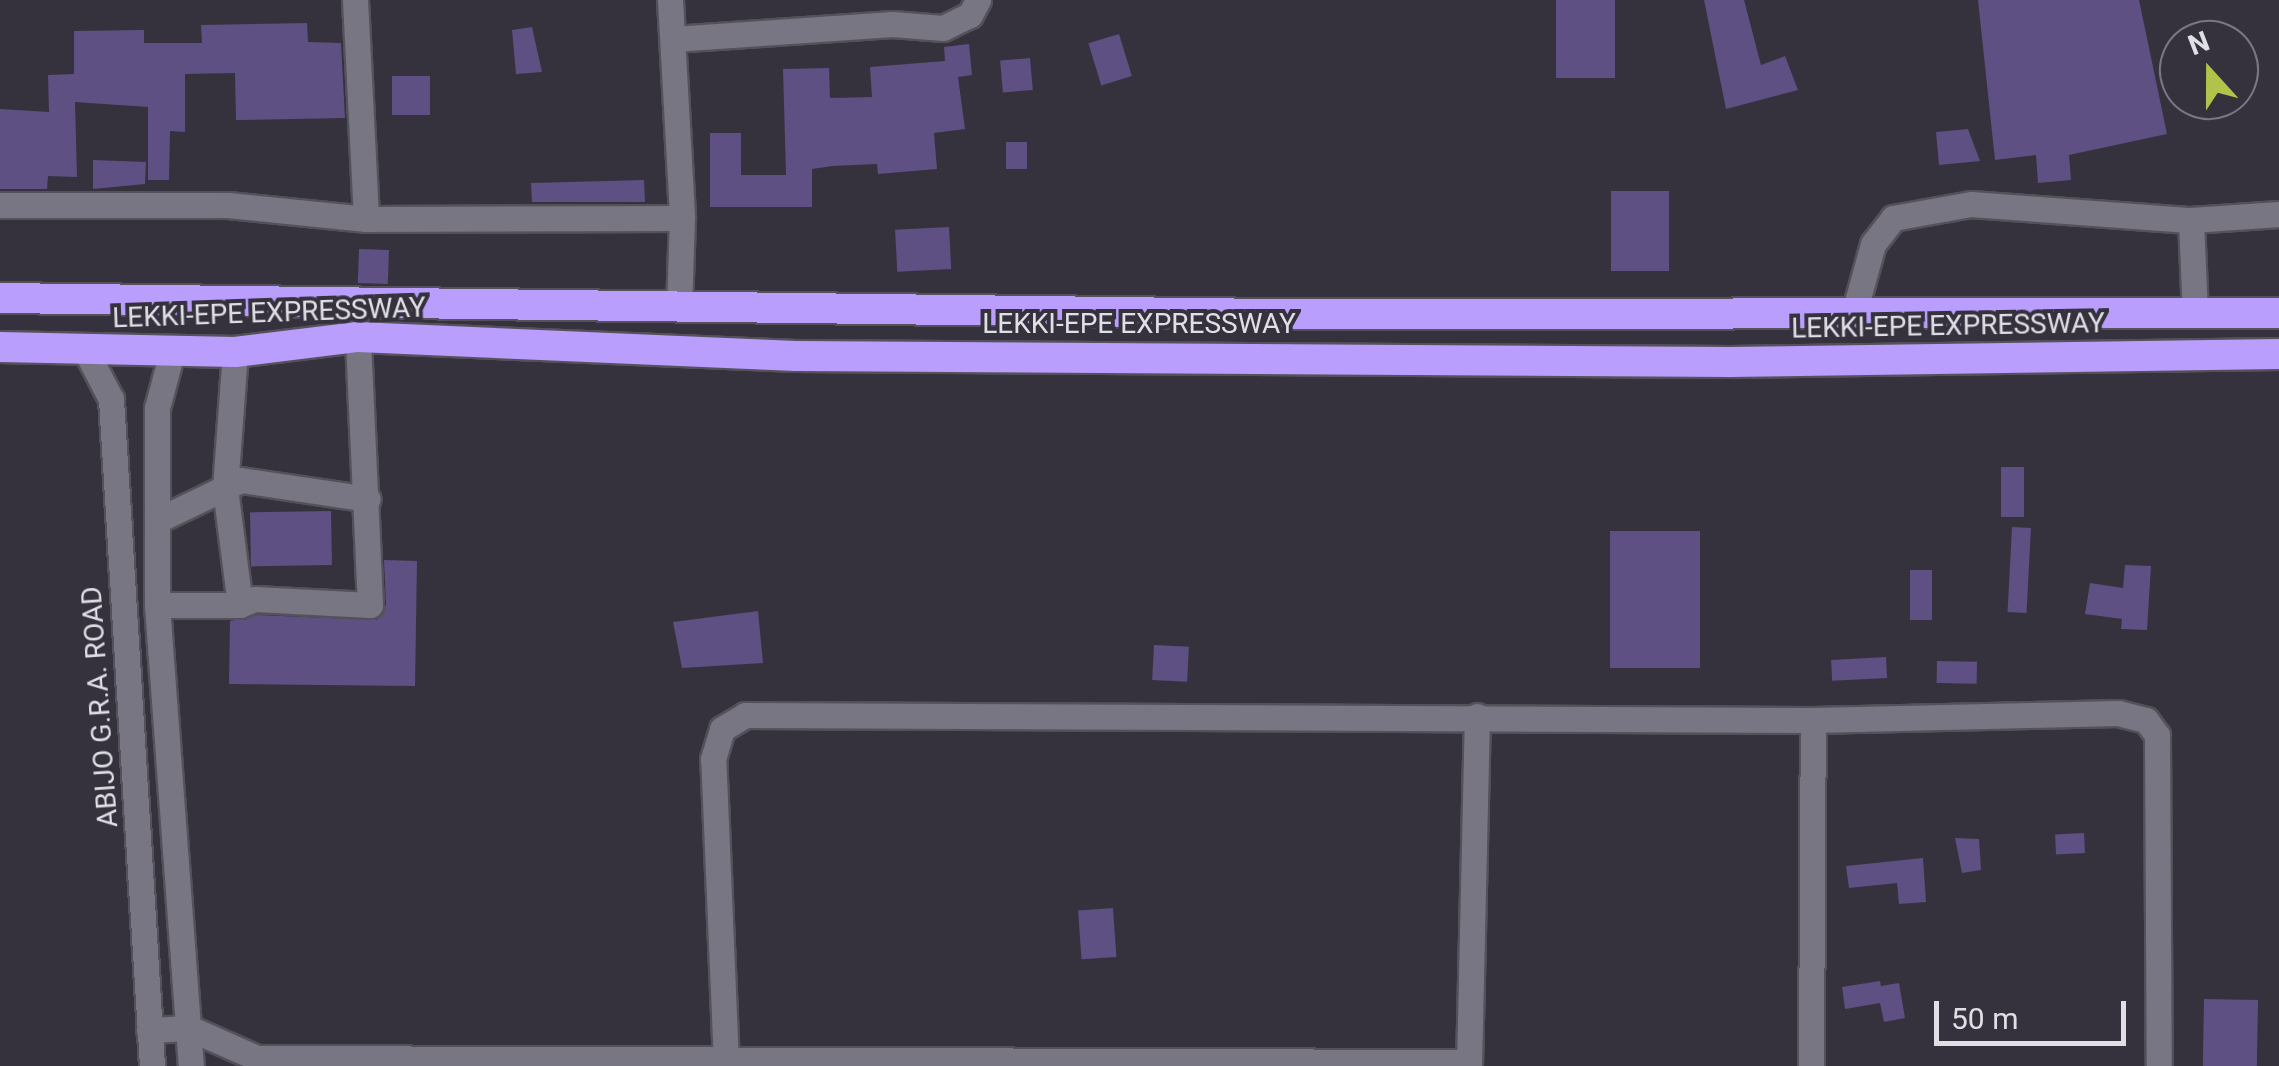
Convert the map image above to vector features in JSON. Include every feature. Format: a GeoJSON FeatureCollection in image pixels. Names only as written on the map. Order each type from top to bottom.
{"type":"FeatureCollection","features":[{"type":"Feature","properties":{"kind":"highway","name":"LEKKI-EPE EXPRESSWAY"},"geometry":{"type":"LineString","coordinates":[[0,298],[1343,312],[2279,312]]}},
{"type":"Feature","properties":{"kind":"highway"},"geometry":{"type":"LineString","coordinates":[[1343,312],[1344,357]]}},
{"type":"Feature","properties":{"kind":"highway","name":"LEKKI-EPE EXPRESSWAY"},"geometry":{"type":"LineString","coordinates":[[0,347],[235,352],[358,337],[796,356],[1730,362],[2279,354]]}},
{"type":"Feature","properties":{"kind":"street"},"geometry":{"type":"LineString","coordinates":[[355,0],[366,219]]}},
{"type":"Feature","properties":{"kind":"street"},"geometry":{"type":"LineString","coordinates":[[670,0],[682,218],[680,307]]}},
{"type":"Feature","properties":{"kind":"street"},"geometry":{"type":"LineString","coordinates":[[672,38],[892,24],[943,28],[970,15],[978,0]]}},
{"type":"Feature","properties":{"kind":"street"},"geometry":{"type":"LineString","coordinates":[[1854,313],[1872,244],[1894,218],[1970,204],[2191,220],[2279,214]]}},
{"type":"Feature","properties":{"kind":"street"},"geometry":{"type":"LineString","coordinates":[[0,206],[228,205],[366,219],[682,218]]}},
{"type":"Feature","properties":{"kind":"street"},"geometry":{"type":"LineString","coordinates":[[2191,220],[2196,314]]}},
{"type":"Feature","properties":{"kind":"street"},"geometry":{"type":"LineString","coordinates":[[157,605],[370,605],[358,337]]}},
{"type":"Feature","properties":{"kind":"street"},"geometry":{"type":"LineString","coordinates":[[173,348],[157,408],[157,605],[191,1066]]}},
{"type":"Feature","properties":{"kind":"street","name":"ABIJO G.R.A. ROAD"},"geometry":{"type":"LineString","coordinates":[[86,350],[110,399],[152,1066]]}},
{"type":"Feature","properties":{"kind":"street"},"geometry":{"type":"LineString","coordinates":[[235,352],[233,484],[248,602]]}},
{"type":"Feature","properties":{"kind":"street"},"geometry":{"type":"LineString","coordinates":[[158,520],[233,484],[368,498]]}},
{"type":"Feature","properties":{"kind":"street"},"geometry":{"type":"LineString","coordinates":[[726,1063],[714,759],[722,729],[745,715],[1813,720],[2118,713],[2146,720],[2156,735],[2159,1066]]}},
{"type":"Feature","properties":{"kind":"street"},"geometry":{"type":"LineString","coordinates":[[150,1030],[189,1028],[251,1062],[1469,1064],[1477,716]]}},
{"type":"Feature","properties":{"kind":"street"},"geometry":{"type":"LineString","coordinates":[[1811,1066],[1813,720]]}},
{"type":"Feature","properties":{"kind":"building"},"geometry":{"type":"Polygon","coordinates":[[[1556,0],[1615,0],[1615,78],[1556,78],[1556,0]]]}},
{"type":"Feature","properties":{"kind":"building"},"geometry":{"type":"Polygon","coordinates":[[[1704,0],[1744,0],[1761,65],[1785,56],[1798,90],[1726,109],[1704,0]]]}},
{"type":"Feature","properties":{"kind":"building"},"geometry":{"type":"Polygon","coordinates":[[[1978,0],[2139,0],[2159,96],[2159,120],[2164,120],[2167,134],[2069,155],[2071,180],[2038,183],[2036,155],[1995,160],[1978,0]]]}},
{"type":"Feature","properties":{"kind":"building"},"geometry":{"type":"Polygon","coordinates":[[[307,23],[308,42],[341,43],[345,118],[236,120],[235,73],[185,74],[185,132],[170,131],[169,180],[148,180],[148,107],[75,102],[77,177],[48,176],[47,189],[0,189],[0,109],[49,112],[48,75],[74,74],[74,31],[144,30],[144,43],[202,43],[201,25],[307,23]]]}},
{"type":"Feature","properties":{"kind":"building"},"geometry":{"type":"Polygon","coordinates":[[[532,27],[542,72],[516,74],[512,30],[532,27]]]}},
{"type":"Feature","properties":{"kind":"building"},"geometry":{"type":"Polygon","coordinates":[[[1119,34],[1132,76],[1101,85],[1088,43],[1119,34]]]}},
{"type":"Feature","properties":{"kind":"building"},"geometry":{"type":"Polygon","coordinates":[[[969,44],[972,75],[958,77],[965,129],[934,133],[937,169],[878,174],[877,164],[812,169],[812,207],[710,207],[710,133],[741,133],[741,175],[786,175],[783,69],[829,68],[830,98],[872,97],[870,67],[945,61],[944,47],[969,44]]]}},
{"type":"Feature","properties":{"kind":"building"},"geometry":{"type":"Polygon","coordinates":[[[1030,58],[1033,90],[1003,92],[1000,61],[1030,58]]]}},
{"type":"Feature","properties":{"kind":"building"},"geometry":{"type":"Polygon","coordinates":[[[392,76],[430,76],[430,115],[392,115],[392,76]]]}},
{"type":"Feature","properties":{"kind":"building"},"geometry":{"type":"Polygon","coordinates":[[[1968,129],[1980,161],[1939,165],[1936,132],[1968,129]]]}},
{"type":"Feature","properties":{"kind":"building"},"geometry":{"type":"Polygon","coordinates":[[[1006,142],[1027,142],[1027,169],[1006,169],[1006,142]]]}},
{"type":"Feature","properties":{"kind":"building"},"geometry":{"type":"Polygon","coordinates":[[[93,160],[146,162],[145,184],[93,189],[93,160]]]}},
{"type":"Feature","properties":{"kind":"building"},"geometry":{"type":"Polygon","coordinates":[[[644,180],[645,202],[532,202],[531,183],[644,180]]]}},
{"type":"Feature","properties":{"kind":"building"},"geometry":{"type":"Polygon","coordinates":[[[1611,191],[1669,191],[1669,271],[1611,271],[1611,191]]]}},
{"type":"Feature","properties":{"kind":"building"},"geometry":{"type":"Polygon","coordinates":[[[949,227],[951,269],[897,272],[895,230],[949,227]]]}},
{"type":"Feature","properties":{"kind":"building"},"geometry":{"type":"Polygon","coordinates":[[[359,249],[389,250],[388,284],[358,283],[359,249]]]}},
{"type":"Feature","properties":{"kind":"building"},"geometry":{"type":"Polygon","coordinates":[[[2001,467],[2024,467],[2024,517],[2001,517],[2001,467]]]}},
{"type":"Feature","properties":{"kind":"building"},"geometry":{"type":"Polygon","coordinates":[[[331,511],[332,565],[251,566],[250,512],[331,511]]]}},
{"type":"Feature","properties":{"kind":"building"},"geometry":{"type":"Polygon","coordinates":[[[2012,527],[2031,528],[2027,613],[2008,612],[2012,527]]]}},
{"type":"Feature","properties":{"kind":"building"},"geometry":{"type":"Polygon","coordinates":[[[1610,531],[1700,531],[1700,668],[1610,668],[1610,531]]]}},
{"type":"Feature","properties":{"kind":"building"},"geometry":{"type":"Polygon","coordinates":[[[384,560],[417,561],[415,686],[229,684],[230,621],[258,615],[377,620],[386,605],[384,560]]]}},
{"type":"Feature","properties":{"kind":"building"},"geometry":{"type":"Polygon","coordinates":[[[2125,565],[2151,566],[2147,630],[2121,629],[2122,619],[2085,614],[2090,583],[2123,588],[2125,565]]]}},
{"type":"Feature","properties":{"kind":"building"},"geometry":{"type":"Polygon","coordinates":[[[1910,570],[1932,570],[1932,620],[1910,620],[1910,570]]]}},
{"type":"Feature","properties":{"kind":"building"},"geometry":{"type":"Polygon","coordinates":[[[758,611],[763,663],[682,668],[673,622],[758,611]]]}},
{"type":"Feature","properties":{"kind":"building"},"geometry":{"type":"Polygon","coordinates":[[[1154,645],[1189,647],[1187,682],[1152,680],[1154,645]]]}},
{"type":"Feature","properties":{"kind":"building"},"geometry":{"type":"Polygon","coordinates":[[[1886,657],[1887,678],[1832,681],[1831,660],[1886,657]]]}},
{"type":"Feature","properties":{"kind":"building"},"geometry":{"type":"Polygon","coordinates":[[[1937,661],[1977,662],[1977,684],[1937,683],[1937,661]]]}},
{"type":"Feature","properties":{"kind":"building"},"geometry":{"type":"Polygon","coordinates":[[[2084,833],[2085,853],[2056,854],[2055,835],[2084,833]]]}},
{"type":"Feature","properties":{"kind":"building"},"geometry":{"type":"Polygon","coordinates":[[[1955,838],[1979,839],[1981,870],[1962,873],[1955,838]]]}},
{"type":"Feature","properties":{"kind":"building"},"geometry":{"type":"Polygon","coordinates":[[[1923,858],[1926,902],[1899,904],[1897,883],[1849,888],[1846,866],[1923,858]]]}},
{"type":"Feature","properties":{"kind":"building"},"geometry":{"type":"Polygon","coordinates":[[[1113,908],[1116,957],[1082,959],[1078,910],[1113,908]]]}},
{"type":"Feature","properties":{"kind":"building"},"geometry":{"type":"Polygon","coordinates":[[[1880,981],[1881,986],[1899,983],[1905,1018],[1884,1022],[1880,1003],[1845,1009],[1842,987],[1880,981]]]}},
{"type":"Feature","properties":{"kind":"building"},"geometry":{"type":"Polygon","coordinates":[[[2204,999],[2258,1000],[2257,1066],[2203,1066],[2204,999]]]}}]}
